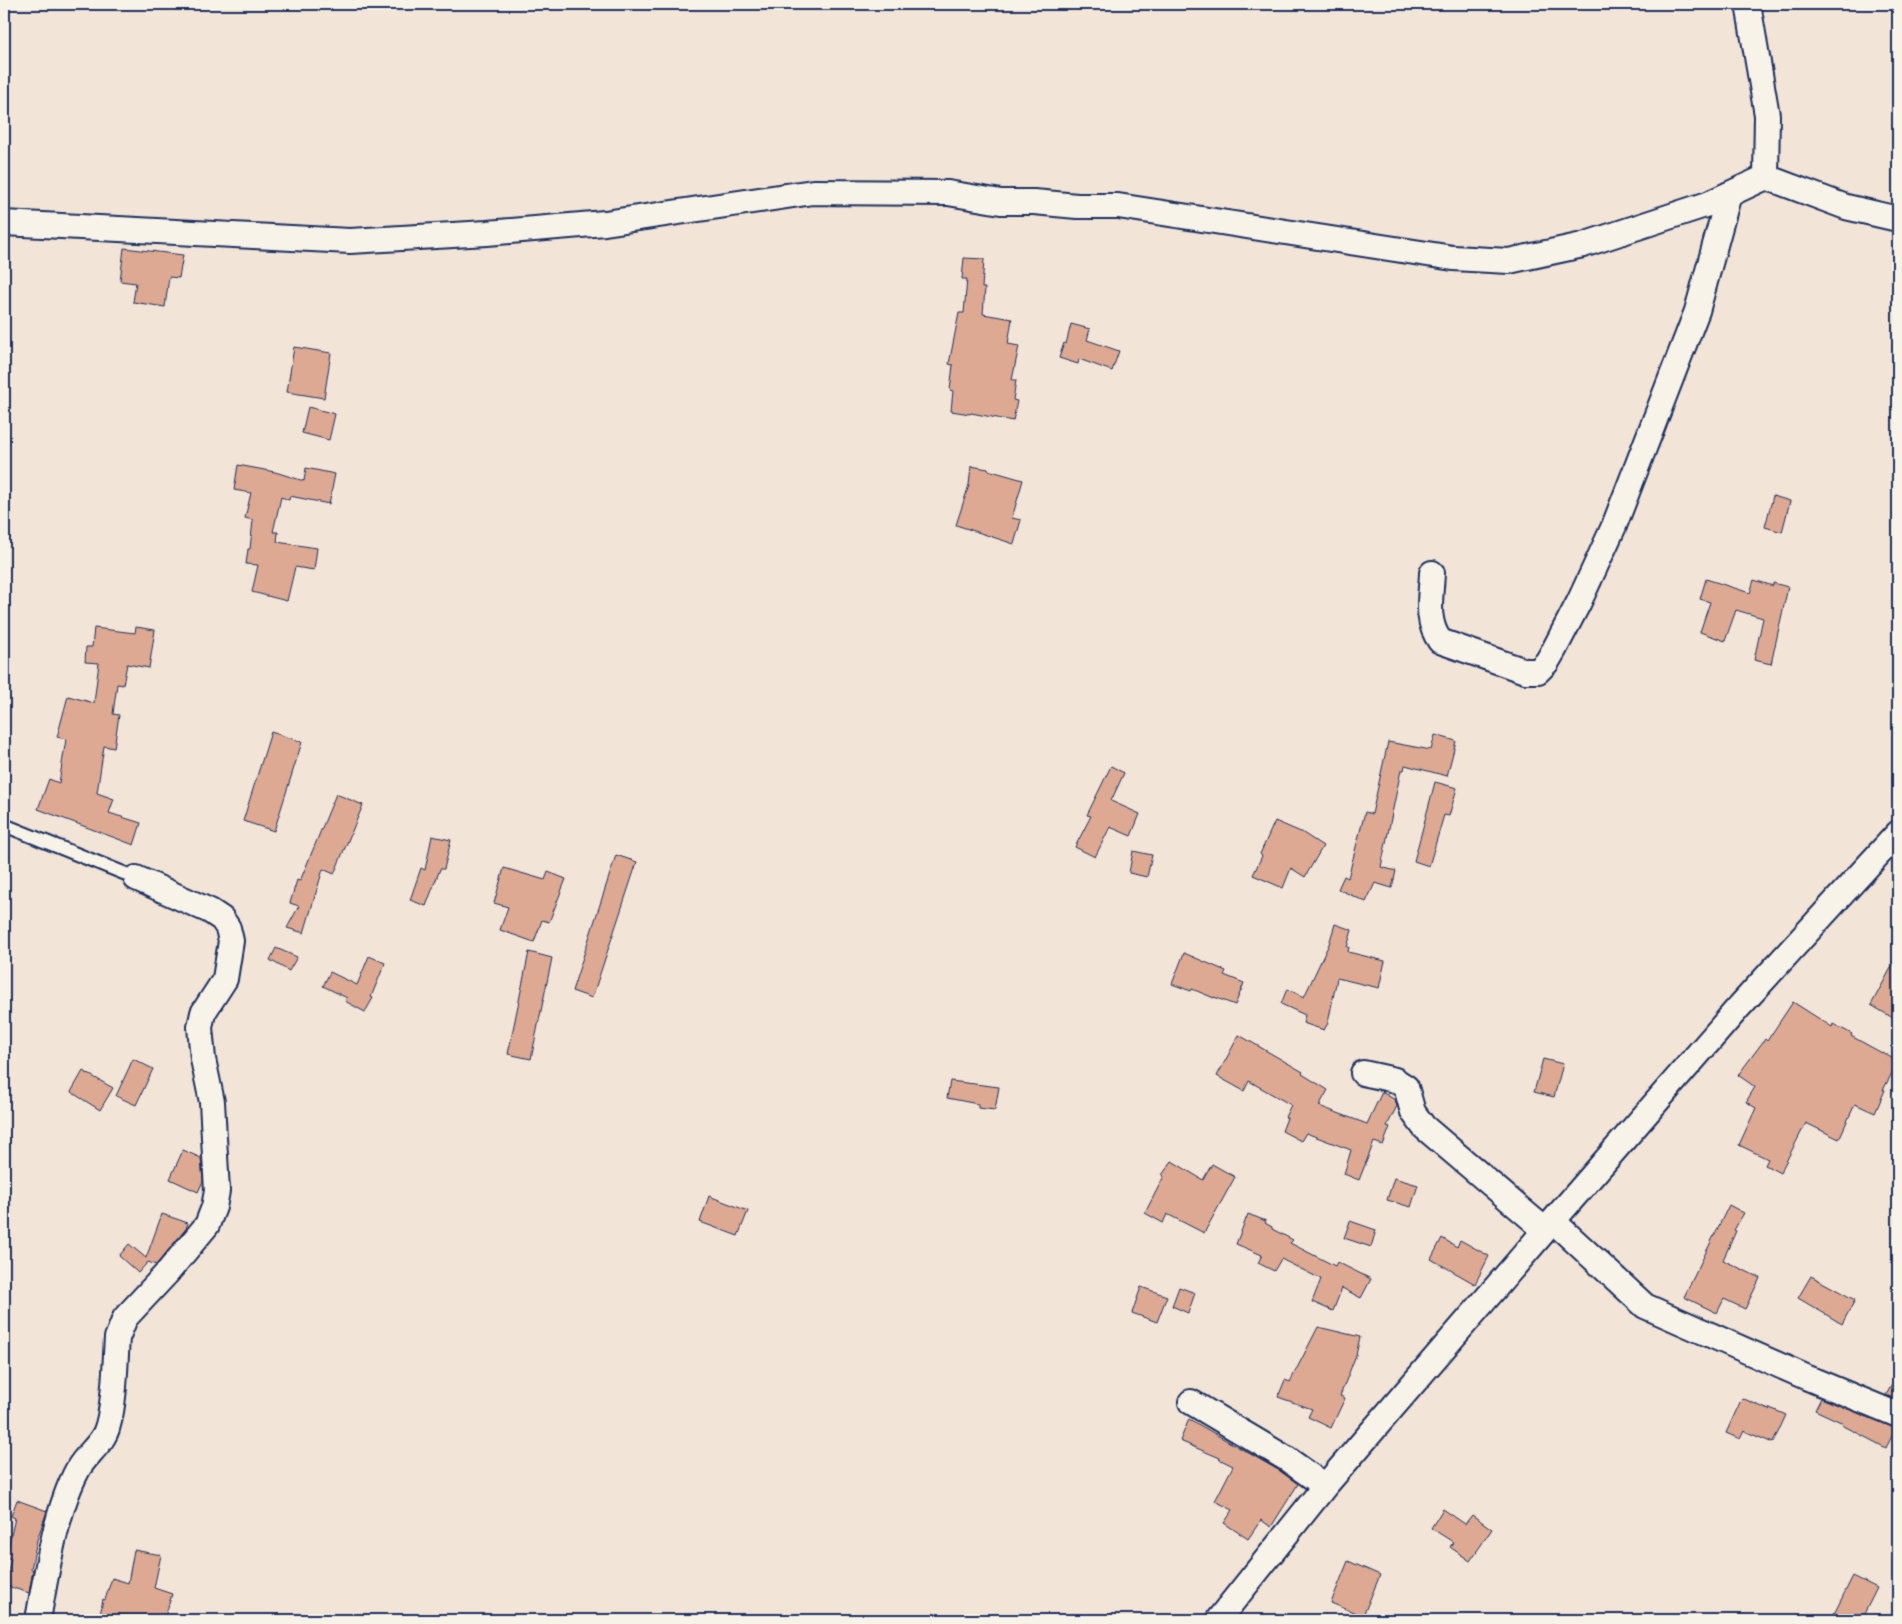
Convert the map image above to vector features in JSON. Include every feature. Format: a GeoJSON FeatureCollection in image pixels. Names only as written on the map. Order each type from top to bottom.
{"type":"FeatureCollection","features":[{"type":"Feature","properties":{"kind":"street"},"geometry":{"type":"LineString","coordinates":[[1748,4],[1767,115],[1766,177]]}},
{"type":"Feature","properties":{"kind":"street"},"geometry":{"type":"LineString","coordinates":[[4,223],[350,241],[487,233],[605,223],[813,192],[948,194],[1001,202],[1118,206],[1435,255],[1509,261],[1583,245],[1708,204],[1766,177],[1846,206],[1898,219]]}},
{"type":"Feature","properties":{"kind":"street"},"geometry":{"type":"LineString","coordinates":[[1432,573],[1429,617],[1434,632],[1440,641],[1525,671],[1538,671],[1546,662],[1579,602],[1614,526],[1669,386],[1697,311],[1729,194]]}},
{"type":"Feature","properties":{"kind":"street"},"geometry":{"type":"LineString","coordinates":[[1218,1620],[1325,1486],[1549,1226],[1738,1008],[1898,833]]}},
{"type":"Feature","properties":{"kind":"street"},"geometry":{"type":"LineString","coordinates":[[38,1620],[63,1505],[78,1468],[101,1442],[108,1427],[118,1338],[121,1327],[125,1318],[168,1273],[207,1225],[214,1208],[217,1191],[212,1102],[203,1058],[200,1027],[203,1013],[225,979],[231,941],[228,928],[222,918],[210,911],[136,878]]}},
{"type":"Feature","properties":{"kind":"street"},"geometry":{"type":"LineString","coordinates":[[1363,1073],[1395,1080],[1406,1086],[1413,1112],[1424,1127],[1549,1226],[1645,1306],[1808,1378],[1898,1415]]}},
{"type":"Feature","properties":{"kind":"street"},"geometry":{"type":"LineString","coordinates":[[1191,1402],[1288,1459],[1325,1486]]}},
{"type":"Feature","properties":{"kind":"lane"},"geometry":{"type":"LineString","coordinates":[[4,825],[136,878]]}},
{"type":"Feature","properties":{"kind":"building"},"geometry":{"type":"Polygon","coordinates":[[[124,248],[183,255],[179,278],[169,277],[165,307],[133,302],[136,283],[120,281],[124,248]]]}},
{"type":"Feature","properties":{"kind":"building"},"geometry":{"type":"Polygon","coordinates":[[[964,258],[984,259],[982,288],[985,288],[983,314],[1012,319],[1008,344],[1019,346],[1012,380],[1016,380],[1013,400],[1017,401],[1013,421],[951,411],[953,391],[950,390],[953,365],[949,364],[959,313],[964,313],[967,279],[962,279],[964,258]]]}},
{"type":"Feature","properties":{"kind":"building"},"geometry":{"type":"Polygon","coordinates":[[[1071,324],[1090,329],[1087,340],[1119,351],[1112,371],[1079,359],[1078,364],[1059,358],[1064,343],[1066,344],[1071,324]]]}},
{"type":"Feature","properties":{"kind":"building"},"geometry":{"type":"Polygon","coordinates":[[[294,347],[331,353],[324,398],[287,392],[294,347]]]}},
{"type":"Feature","properties":{"kind":"building"},"geometry":{"type":"Polygon","coordinates":[[[308,407],[335,414],[329,440],[302,433],[308,407]]]}},
{"type":"Feature","properties":{"kind":"building"},"geometry":{"type":"Polygon","coordinates":[[[238,465],[275,472],[304,481],[306,468],[335,474],[329,504],[290,496],[289,500],[281,497],[273,532],[278,532],[277,542],[317,548],[314,570],[295,567],[287,601],[252,592],[258,565],[246,564],[248,549],[250,549],[253,520],[245,518],[251,493],[234,490],[238,465]]]}},
{"type":"Feature","properties":{"kind":"building"},"geometry":{"type":"Polygon","coordinates":[[[971,466],[988,469],[1023,480],[1012,518],[1021,520],[1014,544],[956,525],[969,485],[971,466]]]}},
{"type":"Feature","properties":{"kind":"building"},"geometry":{"type":"Polygon","coordinates":[[[1773,496],[1790,501],[1782,532],[1765,527],[1773,496]]]}},
{"type":"Feature","properties":{"kind":"building"},"geometry":{"type":"Polygon","coordinates":[[[1706,579],[1750,593],[1754,580],[1773,586],[1773,583],[1788,587],[1771,664],[1754,660],[1763,618],[1736,610],[1725,641],[1700,632],[1710,602],[1700,599],[1706,579]]]}},
{"type":"Feature","properties":{"kind":"building"},"geometry":{"type":"Polygon","coordinates":[[[136,627],[155,630],[149,668],[127,664],[123,685],[117,684],[113,714],[119,715],[114,748],[104,746],[97,793],[114,799],[109,813],[141,823],[134,845],[38,809],[49,779],[59,783],[66,739],[57,737],[68,696],[94,703],[99,663],[85,662],[86,647],[92,647],[94,628],[135,633],[136,627]]]}},
{"type":"Feature","properties":{"kind":"building"},"geometry":{"type":"Polygon","coordinates":[[[271,732],[302,742],[274,831],[243,821],[271,732]]]}},
{"type":"Feature","properties":{"kind":"building"},"geometry":{"type":"Polygon","coordinates":[[[1435,735],[1456,741],[1447,776],[1405,765],[1404,770],[1401,770],[1381,867],[1396,871],[1392,888],[1375,883],[1366,902],[1338,889],[1344,876],[1348,878],[1365,812],[1372,814],[1388,742],[1431,750],[1435,735]]]}},
{"type":"Feature","properties":{"kind":"building"},"geometry":{"type":"Polygon","coordinates":[[[1111,766],[1124,773],[1111,801],[1140,814],[1131,836],[1110,827],[1095,857],[1075,847],[1091,816],[1087,815],[1111,766]]]}},
{"type":"Feature","properties":{"kind":"building"},"geometry":{"type":"Polygon","coordinates":[[[1435,782],[1457,788],[1449,816],[1444,815],[1429,866],[1414,861],[1435,782]]]}},
{"type":"Feature","properties":{"kind":"building"},"geometry":{"type":"Polygon","coordinates":[[[336,794],[363,805],[334,874],[323,869],[304,933],[287,928],[299,906],[290,903],[297,880],[300,881],[336,794]]]}},
{"type":"Feature","properties":{"kind":"building"},"geometry":{"type":"Polygon","coordinates":[[[1275,821],[1303,833],[1323,846],[1305,877],[1291,868],[1283,888],[1253,875],[1275,821]]]}},
{"type":"Feature","properties":{"kind":"building"},"geometry":{"type":"Polygon","coordinates":[[[432,836],[451,840],[444,869],[440,869],[426,906],[410,900],[421,868],[425,870],[432,836]]]}},
{"type":"Feature","properties":{"kind":"building"},"geometry":{"type":"Polygon","coordinates":[[[1133,851],[1152,855],[1147,877],[1129,873],[1133,851]]]}},
{"type":"Feature","properties":{"kind":"building"},"geometry":{"type":"Polygon","coordinates":[[[616,855],[637,862],[592,998],[572,991],[616,855]]]}},
{"type":"Feature","properties":{"kind":"building"},"geometry":{"type":"Polygon","coordinates":[[[504,868],[545,880],[548,872],[566,879],[549,922],[542,920],[534,942],[500,930],[508,907],[494,903],[504,868]]]}},
{"type":"Feature","properties":{"kind":"building"},"geometry":{"type":"Polygon","coordinates":[[[1335,924],[1352,930],[1347,947],[1349,947],[1348,952],[1385,961],[1379,988],[1337,978],[1328,1023],[1324,1030],[1303,1023],[1305,1015],[1281,1004],[1287,989],[1304,997],[1329,944],[1335,924]]]}},
{"type":"Feature","properties":{"kind":"building"},"geometry":{"type":"Polygon","coordinates":[[[276,948],[297,957],[289,971],[270,960],[276,948]]]}},
{"type":"Feature","properties":{"kind":"building"},"geometry":{"type":"Polygon","coordinates":[[[529,952],[552,958],[531,1059],[508,1054],[529,952]]]}},
{"type":"Feature","properties":{"kind":"building"},"geometry":{"type":"Polygon","coordinates":[[[1184,953],[1226,971],[1224,975],[1244,983],[1235,1005],[1192,989],[1191,991],[1172,984],[1184,953]]]}},
{"type":"Feature","properties":{"kind":"building"},"geometry":{"type":"Polygon","coordinates":[[[1898,955],[1898,1021],[1871,1005],[1898,955]]]}},
{"type":"Feature","properties":{"kind":"building"},"geometry":{"type":"Polygon","coordinates":[[[369,956],[385,963],[371,997],[373,998],[365,1012],[345,1001],[347,998],[323,986],[330,972],[357,985],[369,956]]]}},
{"type":"Feature","properties":{"kind":"building"},"geometry":{"type":"Polygon","coordinates":[[[1793,1002],[1832,1027],[1833,1024],[1852,1034],[1851,1036],[1898,1062],[1883,1090],[1885,1090],[1875,1113],[1855,1104],[1839,1139],[1806,1123],[1780,1173],[1765,1165],[1768,1159],[1739,1145],[1756,1108],[1746,1102],[1755,1087],[1738,1075],[1765,1039],[1767,1041],[1793,1002]]]}},
{"type":"Feature","properties":{"kind":"building"},"geometry":{"type":"Polygon","coordinates":[[[1239,1035],[1303,1072],[1302,1074],[1328,1090],[1319,1106],[1367,1124],[1382,1092],[1395,1100],[1397,1106],[1387,1126],[1390,1127],[1383,1145],[1374,1142],[1359,1180],[1344,1174],[1351,1150],[1306,1133],[1301,1141],[1282,1131],[1287,1118],[1285,1117],[1291,1105],[1249,1081],[1244,1091],[1217,1076],[1239,1035]]]}},
{"type":"Feature","properties":{"kind":"building"},"geometry":{"type":"Polygon","coordinates":[[[133,1059],[153,1069],[136,1105],[116,1096],[133,1059]]]}},
{"type":"Feature","properties":{"kind":"building"},"geometry":{"type":"Polygon","coordinates":[[[1543,1059],[1563,1064],[1554,1097],[1534,1092],[1543,1059]]]}},
{"type":"Feature","properties":{"kind":"building"},"geometry":{"type":"Polygon","coordinates":[[[83,1071],[113,1088],[100,1110],[71,1092],[83,1071]]]}},
{"type":"Feature","properties":{"kind":"building"},"geometry":{"type":"Polygon","coordinates":[[[950,1081],[999,1087],[995,1110],[978,1108],[978,1104],[947,1098],[950,1081]]]}},
{"type":"Feature","properties":{"kind":"building"},"geometry":{"type":"Polygon","coordinates":[[[183,1150],[201,1158],[203,1181],[198,1192],[170,1179],[183,1150]]]}},
{"type":"Feature","properties":{"kind":"building"},"geometry":{"type":"Polygon","coordinates":[[[1172,1161],[1203,1180],[1212,1164],[1235,1177],[1204,1233],[1167,1214],[1163,1223],[1145,1213],[1164,1176],[1162,1175],[1172,1161]]]}},
{"type":"Feature","properties":{"kind":"building"},"geometry":{"type":"Polygon","coordinates":[[[1394,1178],[1418,1185],[1411,1207],[1387,1200],[1394,1178]]]}},
{"type":"Feature","properties":{"kind":"building"},"geometry":{"type":"Polygon","coordinates":[[[709,1196],[748,1211],[738,1236],[700,1222],[709,1196]]]}},
{"type":"Feature","properties":{"kind":"building"},"geometry":{"type":"Polygon","coordinates":[[[1729,1205],[1744,1213],[1734,1230],[1736,1231],[1723,1260],[1760,1278],[1745,1309],[1724,1299],[1717,1313],[1684,1297],[1729,1205]]]}},
{"type":"Feature","properties":{"kind":"building"},"geometry":{"type":"Polygon","coordinates":[[[162,1214],[188,1223],[186,1229],[156,1265],[148,1262],[138,1273],[119,1256],[129,1244],[146,1258],[162,1214]]]}},
{"type":"Feature","properties":{"kind":"building"},"geometry":{"type":"Polygon","coordinates":[[[1248,1214],[1266,1221],[1265,1223],[1272,1227],[1272,1229],[1293,1240],[1290,1243],[1335,1266],[1337,1262],[1371,1279],[1361,1298],[1342,1288],[1333,1311],[1312,1302],[1321,1279],[1281,1259],[1274,1271],[1258,1263],[1262,1255],[1236,1244],[1248,1214]]]}},
{"type":"Feature","properties":{"kind":"building"},"geometry":{"type":"Polygon","coordinates":[[[1350,1221],[1376,1230],[1371,1247],[1344,1238],[1350,1221]]]}},
{"type":"Feature","properties":{"kind":"building"},"geometry":{"type":"Polygon","coordinates":[[[1442,1238],[1457,1247],[1460,1240],[1489,1256],[1475,1284],[1431,1259],[1442,1238]]]}},
{"type":"Feature","properties":{"kind":"building"},"geometry":{"type":"Polygon","coordinates":[[[1811,1276],[1855,1300],[1842,1324],[1798,1298],[1811,1276]]]}},
{"type":"Feature","properties":{"kind":"building"},"geometry":{"type":"Polygon","coordinates":[[[1141,1287],[1167,1296],[1157,1322],[1132,1313],[1141,1287]]]}},
{"type":"Feature","properties":{"kind":"building"},"geometry":{"type":"Polygon","coordinates":[[[1179,1287],[1195,1293],[1188,1313],[1172,1306],[1179,1287]]]}},
{"type":"Feature","properties":{"kind":"building"},"geometry":{"type":"Polygon","coordinates":[[[1318,1327],[1360,1337],[1356,1355],[1340,1396],[1345,1398],[1331,1428],[1308,1417],[1312,1409],[1278,1397],[1285,1380],[1290,1382],[1318,1327]]]}},
{"type":"Feature","properties":{"kind":"building"},"geometry":{"type":"Polygon","coordinates":[[[1898,1374],[1898,1400],[1886,1395],[1898,1374]]]}},
{"type":"Feature","properties":{"kind":"building"},"geometry":{"type":"Polygon","coordinates":[[[1742,1398],[1786,1415],[1773,1443],[1744,1431],[1740,1439],[1726,1433],[1742,1398]]]}},
{"type":"Feature","properties":{"kind":"building"},"geometry":{"type":"Polygon","coordinates":[[[1821,1398],[1896,1428],[1886,1448],[1842,1425],[1843,1423],[1815,1410],[1821,1398]]]}},
{"type":"Feature","properties":{"kind":"building"},"geometry":{"type":"Polygon","coordinates":[[[1189,1419],[1280,1471],[1298,1484],[1271,1527],[1261,1520],[1248,1539],[1224,1523],[1233,1510],[1215,1501],[1233,1466],[1220,1458],[1180,1441],[1189,1419]]]}},
{"type":"Feature","properties":{"kind":"building"},"geometry":{"type":"Polygon","coordinates":[[[17,1500],[47,1511],[37,1540],[31,1569],[33,1570],[29,1593],[4,1585],[11,1559],[6,1557],[15,1518],[11,1516],[17,1500]]]}},
{"type":"Feature","properties":{"kind":"building"},"geometry":{"type":"Polygon","coordinates":[[[1443,1509],[1465,1524],[1472,1515],[1492,1529],[1470,1561],[1450,1547],[1453,1542],[1431,1528],[1443,1509]]]}},
{"type":"Feature","properties":{"kind":"building"},"geometry":{"type":"Polygon","coordinates":[[[134,1550],[161,1555],[154,1588],[172,1594],[164,1620],[136,1620],[100,1615],[103,1599],[105,1600],[112,1578],[128,1583],[134,1550]]]}},
{"type":"Feature","properties":{"kind":"building"},"geometry":{"type":"Polygon","coordinates":[[[1348,1561],[1380,1575],[1363,1616],[1331,1603],[1348,1561]]]}},
{"type":"Feature","properties":{"kind":"building"},"geometry":{"type":"Polygon","coordinates":[[[1853,1576],[1877,1588],[1861,1620],[1846,1620],[1834,1614],[1853,1576]]]}}]}
